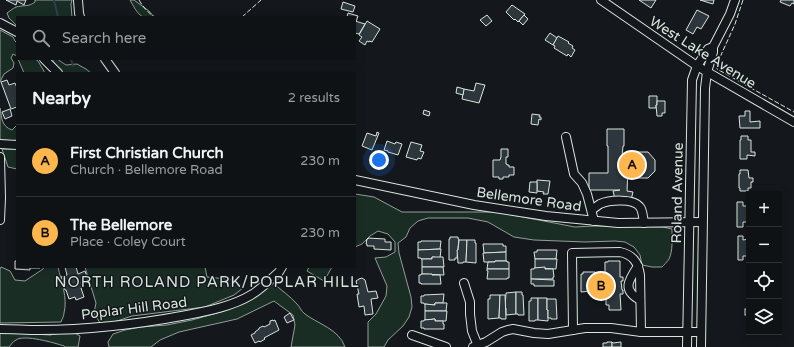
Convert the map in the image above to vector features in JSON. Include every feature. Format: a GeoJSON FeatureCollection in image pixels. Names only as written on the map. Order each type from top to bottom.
{"type":"FeatureCollection","features":[{"type":"Feature","properties":{"kind":"street"},"geometry":{"type":"LineString","coordinates":[[78,0],[80,16]]}},
{"type":"Feature","properties":{"kind":"street","name":"West Lake Avenue"},"geometry":{"type":"LineString","coordinates":[[601,0],[697,66],[794,122]]}},
{"type":"Feature","properties":{"kind":"street","name":"Roland Avenue"},"geometry":{"type":"LineString","coordinates":[[687,347],[692,80],[697,66],[708,49],[712,47],[730,14],[735,0]]}},
{"type":"Feature","properties":{"kind":"street"},"geometry":{"type":"LineString","coordinates":[[0,22],[16,31]]}},
{"type":"Feature","properties":{"kind":"street","name":"Roland Avenue"},"geometry":{"type":"LineString","coordinates":[[701,347],[705,88],[707,72],[714,52],[712,47]]}},
{"type":"Feature","properties":{"kind":"street"},"geometry":{"type":"LineString","coordinates":[[45,60],[57,72]]}},
{"type":"Feature","properties":{"kind":"street"},"geometry":{"type":"LineString","coordinates":[[107,60],[114,72]]}},
{"type":"Feature","properties":{"kind":"street"},"geometry":{"type":"LineString","coordinates":[[566,137],[574,174],[582,183],[587,194],[594,221]]}},
{"type":"Feature","properties":{"kind":"street"},"geometry":{"type":"LineString","coordinates":[[0,144],[16,145]]}},
{"type":"Feature","properties":{"kind":"street"},"geometry":{"type":"LineString","coordinates":[[0,157],[0,220]]}},
{"type":"Feature","properties":{"kind":"street","name":"Bellemore Road"},"geometry":{"type":"LineString","coordinates":[[356,180],[474,205],[530,214],[618,223],[702,222]]}},
{"type":"Feature","properties":{"kind":"street"},"geometry":{"type":"LineString","coordinates":[[592,210],[601,204],[612,201],[627,201],[638,204],[641,208],[644,222]]}},
{"type":"Feature","properties":{"kind":"street"},"geometry":{"type":"LineString","coordinates":[[573,330],[572,253],[620,252],[631,256],[638,266],[640,275],[641,332]]}},
{"type":"Feature","properties":{"kind":"street"},"geometry":{"type":"LineString","coordinates":[[638,266],[630,278],[628,287],[634,297],[640,300]]}},
{"type":"Feature","properties":{"kind":"street","name":"Poplar Hill Road"},"geometry":{"type":"LineString","coordinates":[[0,329],[38,330],[121,325],[171,318],[209,310],[232,304],[251,295],[279,272],[281,268]]}},
{"type":"Feature","properties":{"kind":"street"},"geometry":{"type":"LineString","coordinates":[[464,283],[470,302],[470,314],[475,346],[486,342],[502,332],[513,329],[542,334],[598,328],[611,328],[641,332],[701,332]]}},
{"type":"Feature","properties":{"kind":"street"},"geometry":{"type":"LineString","coordinates":[[412,335],[446,347]]}},
{"type":"Feature","properties":{"kind":"green space"},"geometry":{"type":"Polygon","coordinates":[[[35,0],[72,0],[72,16],[16,16],[16,25],[9,18],[7,13],[12,9],[30,5],[35,2],[35,0]]]}},
{"type":"Feature","properties":{"kind":"green space"},"geometry":{"type":"Polygon","coordinates":[[[130,0],[134,0],[153,16],[141,16],[130,0]]]}},
{"type":"Feature","properties":{"kind":"green space"},"geometry":{"type":"Polygon","coordinates":[[[0,30],[13,37],[16,42],[16,56],[13,54],[11,58],[14,63],[13,68],[4,74],[0,82],[0,30]]]}},
{"type":"Feature","properties":{"kind":"green space"},"geometry":{"type":"Polygon","coordinates":[[[18,60],[36,60],[44,72],[24,72],[18,60]]]}},
{"type":"Feature","properties":{"kind":"green space"},"geometry":{"type":"Polygon","coordinates":[[[53,60],[58,60],[66,65],[77,64],[90,72],[62,72],[53,60]]]}},
{"type":"Feature","properties":{"kind":"green space"},"geometry":{"type":"Polygon","coordinates":[[[0,108],[4,124],[12,130],[16,126],[16,140],[0,140],[0,108]]]}},
{"type":"Feature","properties":{"kind":"green space"},"geometry":{"type":"Polygon","coordinates":[[[2,149],[16,149],[16,169],[8,167],[2,149]]]}},
{"type":"Feature","properties":{"kind":"green space"},"geometry":{"type":"Polygon","coordinates":[[[356,194],[374,197],[402,212],[497,212],[575,227],[663,227],[672,229],[672,244],[669,259],[662,267],[652,267],[642,265],[640,255],[634,247],[625,242],[534,240],[514,237],[488,222],[468,218],[428,218],[418,221],[410,228],[406,237],[398,243],[412,307],[409,317],[403,326],[388,340],[384,347],[368,347],[368,322],[376,314],[386,296],[387,286],[375,258],[386,257],[395,252],[395,242],[388,234],[378,231],[362,244],[356,247],[356,194]]]}},
{"type":"Feature","properties":{"kind":"green space"},"geometry":{"type":"Polygon","coordinates":[[[1,267],[10,271],[15,280],[25,281],[44,268],[58,268],[64,290],[65,301],[64,314],[61,322],[0,323],[1,267]]]}},
{"type":"Feature","properties":{"kind":"green space"},"geometry":{"type":"Polygon","coordinates":[[[85,268],[205,268],[207,277],[236,280],[243,288],[234,295],[205,307],[132,316],[111,323],[100,323],[94,313],[96,303],[85,268]]]}},
{"type":"Feature","properties":{"kind":"green space"},"geometry":{"type":"Polygon","coordinates":[[[308,268],[331,268],[324,281],[307,271],[308,268]]]}},
{"type":"Feature","properties":{"kind":"green space"},"geometry":{"type":"Polygon","coordinates":[[[273,283],[298,305],[302,312],[333,331],[345,347],[291,347],[295,325],[293,315],[274,301],[237,319],[179,332],[160,340],[151,347],[109,347],[108,342],[113,334],[141,327],[167,325],[192,320],[224,311],[250,300],[273,283]]]}},
{"type":"Feature","properties":{"kind":"green space"},"geometry":{"type":"Polygon","coordinates":[[[71,331],[80,336],[78,347],[65,347],[32,338],[20,338],[13,342],[9,347],[0,347],[0,332],[50,335],[71,331]]]}},
{"type":"Feature","properties":{"kind":"building"},"geometry":{"type":"Polygon","coordinates":[[[6,0],[26,0],[24,5],[17,1],[16,5],[6,0]]]}},
{"type":"Feature","properties":{"kind":"building"},"geometry":{"type":"Polygon","coordinates":[[[639,0],[656,0],[651,8],[639,0]]]}},
{"type":"Feature","properties":{"kind":"building"},"geometry":{"type":"Polygon","coordinates":[[[700,0],[714,0],[713,4],[700,0]]]}},
{"type":"Feature","properties":{"kind":"building"},"geometry":{"type":"Polygon","coordinates":[[[781,0],[794,0],[794,4],[792,3],[790,6],[780,2],[781,0]]]}},
{"type":"Feature","properties":{"kind":"building"},"geometry":{"type":"Polygon","coordinates":[[[343,2],[355,6],[353,12],[341,9],[343,2]]]}},
{"type":"Feature","properties":{"kind":"building"},"geometry":{"type":"Polygon","coordinates":[[[512,5],[525,14],[518,22],[506,12],[512,5]]]}},
{"type":"Feature","properties":{"kind":"building"},"geometry":{"type":"Polygon","coordinates":[[[697,10],[709,16],[701,29],[697,27],[693,34],[686,30],[697,10]]]}},
{"type":"Feature","properties":{"kind":"building"},"geometry":{"type":"Polygon","coordinates":[[[348,13],[358,16],[356,22],[356,16],[347,16],[348,13]]]}},
{"type":"Feature","properties":{"kind":"building"},"geometry":{"type":"Polygon","coordinates":[[[487,15],[492,21],[486,26],[480,20],[487,15]]]}},
{"type":"Feature","properties":{"kind":"building"},"geometry":{"type":"Polygon","coordinates":[[[524,15],[528,19],[523,25],[519,21],[524,15]]]}},
{"type":"Feature","properties":{"kind":"building"},"geometry":{"type":"Polygon","coordinates":[[[356,21],[365,24],[359,34],[356,33],[356,21]]]}},
{"type":"Feature","properties":{"kind":"building"},"geometry":{"type":"Polygon","coordinates":[[[367,21],[380,29],[372,42],[367,41],[365,45],[359,41],[362,37],[359,35],[367,21]]]}},
{"type":"Feature","properties":{"kind":"building"},"geometry":{"type":"Polygon","coordinates":[[[550,33],[557,38],[553,45],[545,40],[550,33]]]}},
{"type":"Feature","properties":{"kind":"building"},"geometry":{"type":"Polygon","coordinates":[[[558,36],[573,46],[572,48],[575,50],[571,57],[568,54],[567,56],[554,48],[555,46],[553,45],[558,36]]]}},
{"type":"Feature","properties":{"kind":"building"},"geometry":{"type":"Polygon","coordinates":[[[7,80],[9,85],[15,83],[16,107],[11,109],[1,82],[7,80]]]}},
{"type":"Feature","properties":{"kind":"building"},"geometry":{"type":"Polygon","coordinates":[[[476,83],[485,85],[479,103],[462,99],[464,89],[474,91],[476,83]]]}},
{"type":"Feature","properties":{"kind":"building"},"geometry":{"type":"Polygon","coordinates":[[[457,87],[464,89],[463,95],[456,93],[457,87]]]}},
{"type":"Feature","properties":{"kind":"building"},"geometry":{"type":"Polygon","coordinates":[[[649,96],[657,96],[656,108],[649,108],[649,96]]]}},
{"type":"Feature","properties":{"kind":"building"},"geometry":{"type":"Polygon","coordinates":[[[657,101],[665,101],[665,113],[662,113],[662,116],[657,116],[657,101]]]}},
{"type":"Feature","properties":{"kind":"building"},"geometry":{"type":"Polygon","coordinates":[[[10,109],[12,116],[5,119],[2,112],[10,109]]]}},
{"type":"Feature","properties":{"kind":"building"},"geometry":{"type":"Polygon","coordinates":[[[424,110],[430,112],[429,116],[423,114],[424,110]]]}},
{"type":"Feature","properties":{"kind":"building"},"geometry":{"type":"Polygon","coordinates":[[[745,111],[750,111],[750,122],[760,121],[760,128],[740,128],[739,116],[745,116],[745,111]]]}},
{"type":"Feature","properties":{"kind":"building"},"geometry":{"type":"Polygon","coordinates":[[[532,114],[540,115],[539,117],[541,117],[541,120],[539,119],[538,125],[531,124],[532,114]]]}},
{"type":"Feature","properties":{"kind":"building"},"geometry":{"type":"Polygon","coordinates":[[[607,129],[624,129],[624,146],[622,157],[627,158],[626,161],[630,161],[637,152],[648,152],[655,160],[655,171],[648,178],[637,178],[628,169],[627,191],[633,192],[631,200],[615,199],[613,191],[620,190],[589,190],[589,173],[608,173],[607,129]]]}},
{"type":"Feature","properties":{"kind":"building"},"geometry":{"type":"Polygon","coordinates":[[[377,132],[379,133],[372,150],[362,146],[367,133],[376,136],[377,132]]]}},
{"type":"Feature","properties":{"kind":"building"},"geometry":{"type":"Polygon","coordinates":[[[741,136],[748,136],[748,140],[751,140],[751,152],[755,152],[755,156],[747,155],[747,159],[740,159],[741,136]]]}},
{"type":"Feature","properties":{"kind":"building"},"geometry":{"type":"Polygon","coordinates":[[[387,141],[395,144],[396,142],[402,144],[398,155],[384,150],[387,141]]]}},
{"type":"Feature","properties":{"kind":"building"},"geometry":{"type":"Polygon","coordinates":[[[411,142],[422,145],[420,151],[424,152],[421,159],[418,158],[417,160],[406,157],[411,142]]]}},
{"type":"Feature","properties":{"kind":"building"},"geometry":{"type":"Polygon","coordinates":[[[501,149],[508,149],[506,164],[509,165],[509,167],[514,167],[514,175],[509,175],[509,177],[499,179],[499,177],[493,177],[493,160],[500,160],[501,149]]]}},
{"type":"Feature","properties":{"kind":"building"},"geometry":{"type":"Polygon","coordinates":[[[740,170],[748,170],[749,178],[753,178],[751,188],[748,188],[748,191],[740,191],[740,170]]]}},
{"type":"Feature","properties":{"kind":"building"},"geometry":{"type":"Polygon","coordinates":[[[537,180],[550,181],[548,194],[543,194],[544,192],[537,191],[537,180]]]}},
{"type":"Feature","properties":{"kind":"building"},"geometry":{"type":"Polygon","coordinates":[[[530,182],[537,182],[537,193],[529,192],[530,182]]]}},
{"type":"Feature","properties":{"kind":"building"},"geometry":{"type":"Polygon","coordinates":[[[737,202],[743,202],[743,206],[746,206],[746,222],[743,222],[743,227],[737,227],[737,202]]]}},
{"type":"Feature","properties":{"kind":"building"},"geometry":{"type":"Polygon","coordinates":[[[738,236],[743,236],[743,240],[746,240],[746,256],[743,256],[743,260],[738,260],[738,236]]]}},
{"type":"Feature","properties":{"kind":"building"},"geometry":{"type":"Polygon","coordinates":[[[450,237],[458,237],[459,239],[457,258],[455,258],[455,260],[449,260],[450,237]]]}},
{"type":"Feature","properties":{"kind":"building"},"geometry":{"type":"Polygon","coordinates":[[[368,238],[385,239],[385,242],[391,242],[391,250],[374,249],[374,246],[367,246],[366,244],[368,238]]]}},
{"type":"Feature","properties":{"kind":"building"},"geometry":{"type":"Polygon","coordinates":[[[459,240],[467,240],[466,262],[463,263],[458,263],[457,250],[459,240]]]}},
{"type":"Feature","properties":{"kind":"building"},"geometry":{"type":"Polygon","coordinates":[[[467,240],[475,240],[476,263],[466,262],[467,240]]]}},
{"type":"Feature","properties":{"kind":"building"},"geometry":{"type":"Polygon","coordinates":[[[441,241],[440,249],[418,250],[418,242],[441,241]]]}},
{"type":"Feature","properties":{"kind":"building"},"geometry":{"type":"Polygon","coordinates":[[[483,244],[503,244],[503,246],[506,246],[506,252],[484,253],[483,244]]]}},
{"type":"Feature","properties":{"kind":"building"},"geometry":{"type":"Polygon","coordinates":[[[441,249],[440,258],[418,258],[418,250],[441,249]]]}},
{"type":"Feature","properties":{"kind":"building"},"geometry":{"type":"Polygon","coordinates":[[[537,250],[557,250],[556,259],[535,259],[534,252],[537,252],[537,250]]]}},
{"type":"Feature","properties":{"kind":"building"},"geometry":{"type":"Polygon","coordinates":[[[506,252],[506,261],[484,262],[483,253],[506,252]]]}},
{"type":"Feature","properties":{"kind":"building"},"geometry":{"type":"Polygon","coordinates":[[[432,257],[443,257],[444,267],[422,267],[422,259],[432,259],[432,257]]]}},
{"type":"Feature","properties":{"kind":"building"},"geometry":{"type":"Polygon","coordinates":[[[535,259],[557,259],[556,269],[535,268],[535,259]]]}},
{"type":"Feature","properties":{"kind":"building"},"geometry":{"type":"Polygon","coordinates":[[[16,261],[16,268],[30,268],[30,270],[15,269],[16,261]]]}},
{"type":"Feature","properties":{"kind":"building"},"geometry":{"type":"Polygon","coordinates":[[[620,261],[620,277],[623,277],[623,281],[621,281],[623,294],[620,294],[621,310],[609,310],[609,305],[606,305],[608,294],[592,294],[592,291],[581,292],[581,274],[583,274],[583,272],[595,272],[595,277],[605,277],[605,262],[620,261]]]}},
{"type":"Feature","properties":{"kind":"building"},"geometry":{"type":"Polygon","coordinates":[[[488,262],[509,262],[509,269],[487,269],[488,262]]]}},
{"type":"Feature","properties":{"kind":"building"},"geometry":{"type":"Polygon","coordinates":[[[422,267],[443,267],[444,275],[422,274],[422,267]]]}},
{"type":"Feature","properties":{"kind":"building"},"geometry":{"type":"Polygon","coordinates":[[[545,267],[545,269],[553,269],[553,279],[531,279],[531,269],[545,267]]]}},
{"type":"Feature","properties":{"kind":"building"},"geometry":{"type":"Polygon","coordinates":[[[65,268],[76,268],[78,274],[85,271],[88,280],[81,282],[84,297],[76,300],[75,297],[69,299],[61,277],[67,275],[65,268]]]}},
{"type":"Feature","properties":{"kind":"building"},"geometry":{"type":"Polygon","coordinates":[[[487,269],[509,269],[509,278],[487,279],[487,269]]]}},
{"type":"Feature","properties":{"kind":"building"},"geometry":{"type":"Polygon","coordinates":[[[419,275],[440,275],[441,284],[419,283],[419,275]]]}},
{"type":"Feature","properties":{"kind":"building"},"geometry":{"type":"Polygon","coordinates":[[[362,278],[365,280],[368,292],[376,291],[378,298],[371,299],[373,314],[365,315],[364,306],[359,307],[357,294],[359,294],[356,281],[362,278]]]}},
{"type":"Feature","properties":{"kind":"building"},"geometry":{"type":"Polygon","coordinates":[[[531,279],[554,280],[554,286],[534,286],[534,284],[531,284],[531,279]]]}},
{"type":"Feature","properties":{"kind":"building"},"geometry":{"type":"Polygon","coordinates":[[[516,292],[516,314],[506,315],[506,293],[516,292]]]}},
{"type":"Feature","properties":{"kind":"building"},"geometry":{"type":"Polygon","coordinates":[[[516,292],[522,292],[524,315],[516,314],[516,292]]]}},
{"type":"Feature","properties":{"kind":"building"},"geometry":{"type":"Polygon","coordinates":[[[444,294],[443,303],[435,303],[435,305],[421,303],[421,296],[444,294]]]}},
{"type":"Feature","properties":{"kind":"building"},"geometry":{"type":"Polygon","coordinates":[[[490,295],[500,295],[499,318],[488,319],[488,299],[490,299],[490,295]]]}},
{"type":"Feature","properties":{"kind":"building"},"geometry":{"type":"Polygon","coordinates":[[[500,295],[505,295],[506,319],[499,318],[500,295]]]}},
{"type":"Feature","properties":{"kind":"building"},"geometry":{"type":"Polygon","coordinates":[[[531,298],[538,298],[538,320],[535,321],[529,321],[529,301],[531,301],[531,298]]]}},
{"type":"Feature","properties":{"kind":"building"},"geometry":{"type":"Polygon","coordinates":[[[538,298],[547,298],[548,321],[538,320],[538,298]]]}},
{"type":"Feature","properties":{"kind":"building"},"geometry":{"type":"Polygon","coordinates":[[[547,299],[556,299],[557,319],[548,318],[547,299]]]}},
{"type":"Feature","properties":{"kind":"building"},"geometry":{"type":"Polygon","coordinates":[[[435,303],[447,303],[446,311],[425,311],[425,304],[435,305],[435,303]]]}},
{"type":"Feature","properties":{"kind":"building"},"geometry":{"type":"Polygon","coordinates":[[[425,311],[447,311],[446,321],[435,321],[435,319],[425,320],[425,311]]]}},
{"type":"Feature","properties":{"kind":"building"},"geometry":{"type":"Polygon","coordinates":[[[290,313],[294,320],[287,323],[284,317],[290,313]]]}},
{"type":"Feature","properties":{"kind":"building"},"geometry":{"type":"Polygon","coordinates":[[[435,319],[435,321],[443,321],[444,329],[421,328],[421,321],[435,319]]]}},
{"type":"Feature","properties":{"kind":"building"},"geometry":{"type":"Polygon","coordinates":[[[275,320],[279,330],[264,338],[265,339],[260,342],[255,343],[251,335],[259,328],[270,324],[270,321],[275,320]]]}},
{"type":"Feature","properties":{"kind":"building"},"geometry":{"type":"Polygon","coordinates":[[[612,342],[612,347],[603,347],[603,343],[612,342]]]}},
{"type":"Feature","properties":{"kind":"building"},"geometry":{"type":"Polygon","coordinates":[[[612,342],[621,342],[621,347],[612,347],[612,342]]]}},
{"type":"Feature","properties":{"kind":"waterway"},"geometry":{"type":"LineString","coordinates":[[54,0],[58,16]]}},
{"type":"Feature","properties":{"kind":"waterway"},"geometry":{"type":"LineString","coordinates":[[71,60],[73,66]]}},
{"type":"Feature","properties":{"kind":"fence"},"geometry":{"type":"LineString","coordinates":[[139,0],[146,10],[153,16]]}},
{"type":"Feature","properties":{"kind":"fence"},"geometry":{"type":"LineString","coordinates":[[243,16],[261,0]]}},
{"type":"Feature","properties":{"kind":"fence"},"geometry":{"type":"LineString","coordinates":[[743,0],[735,24],[717,64],[717,69],[794,112]]}},
{"type":"Feature","properties":{"kind":"place","name":"First Christian Church"},"geometry":{"type":"Point","coordinates":[632,165]}},
{"type":"Feature","properties":{"kind":"place","name":"The Bellemore"},"geometry":{"type":"Point","coordinates":[601,286]}},
{"type":"Feature","properties":{"kind":"district","name":"NORTH ROLAND PARK/POPLAR HILL"},"geometry":{"type":"Point","coordinates":[207,282]}}]}
